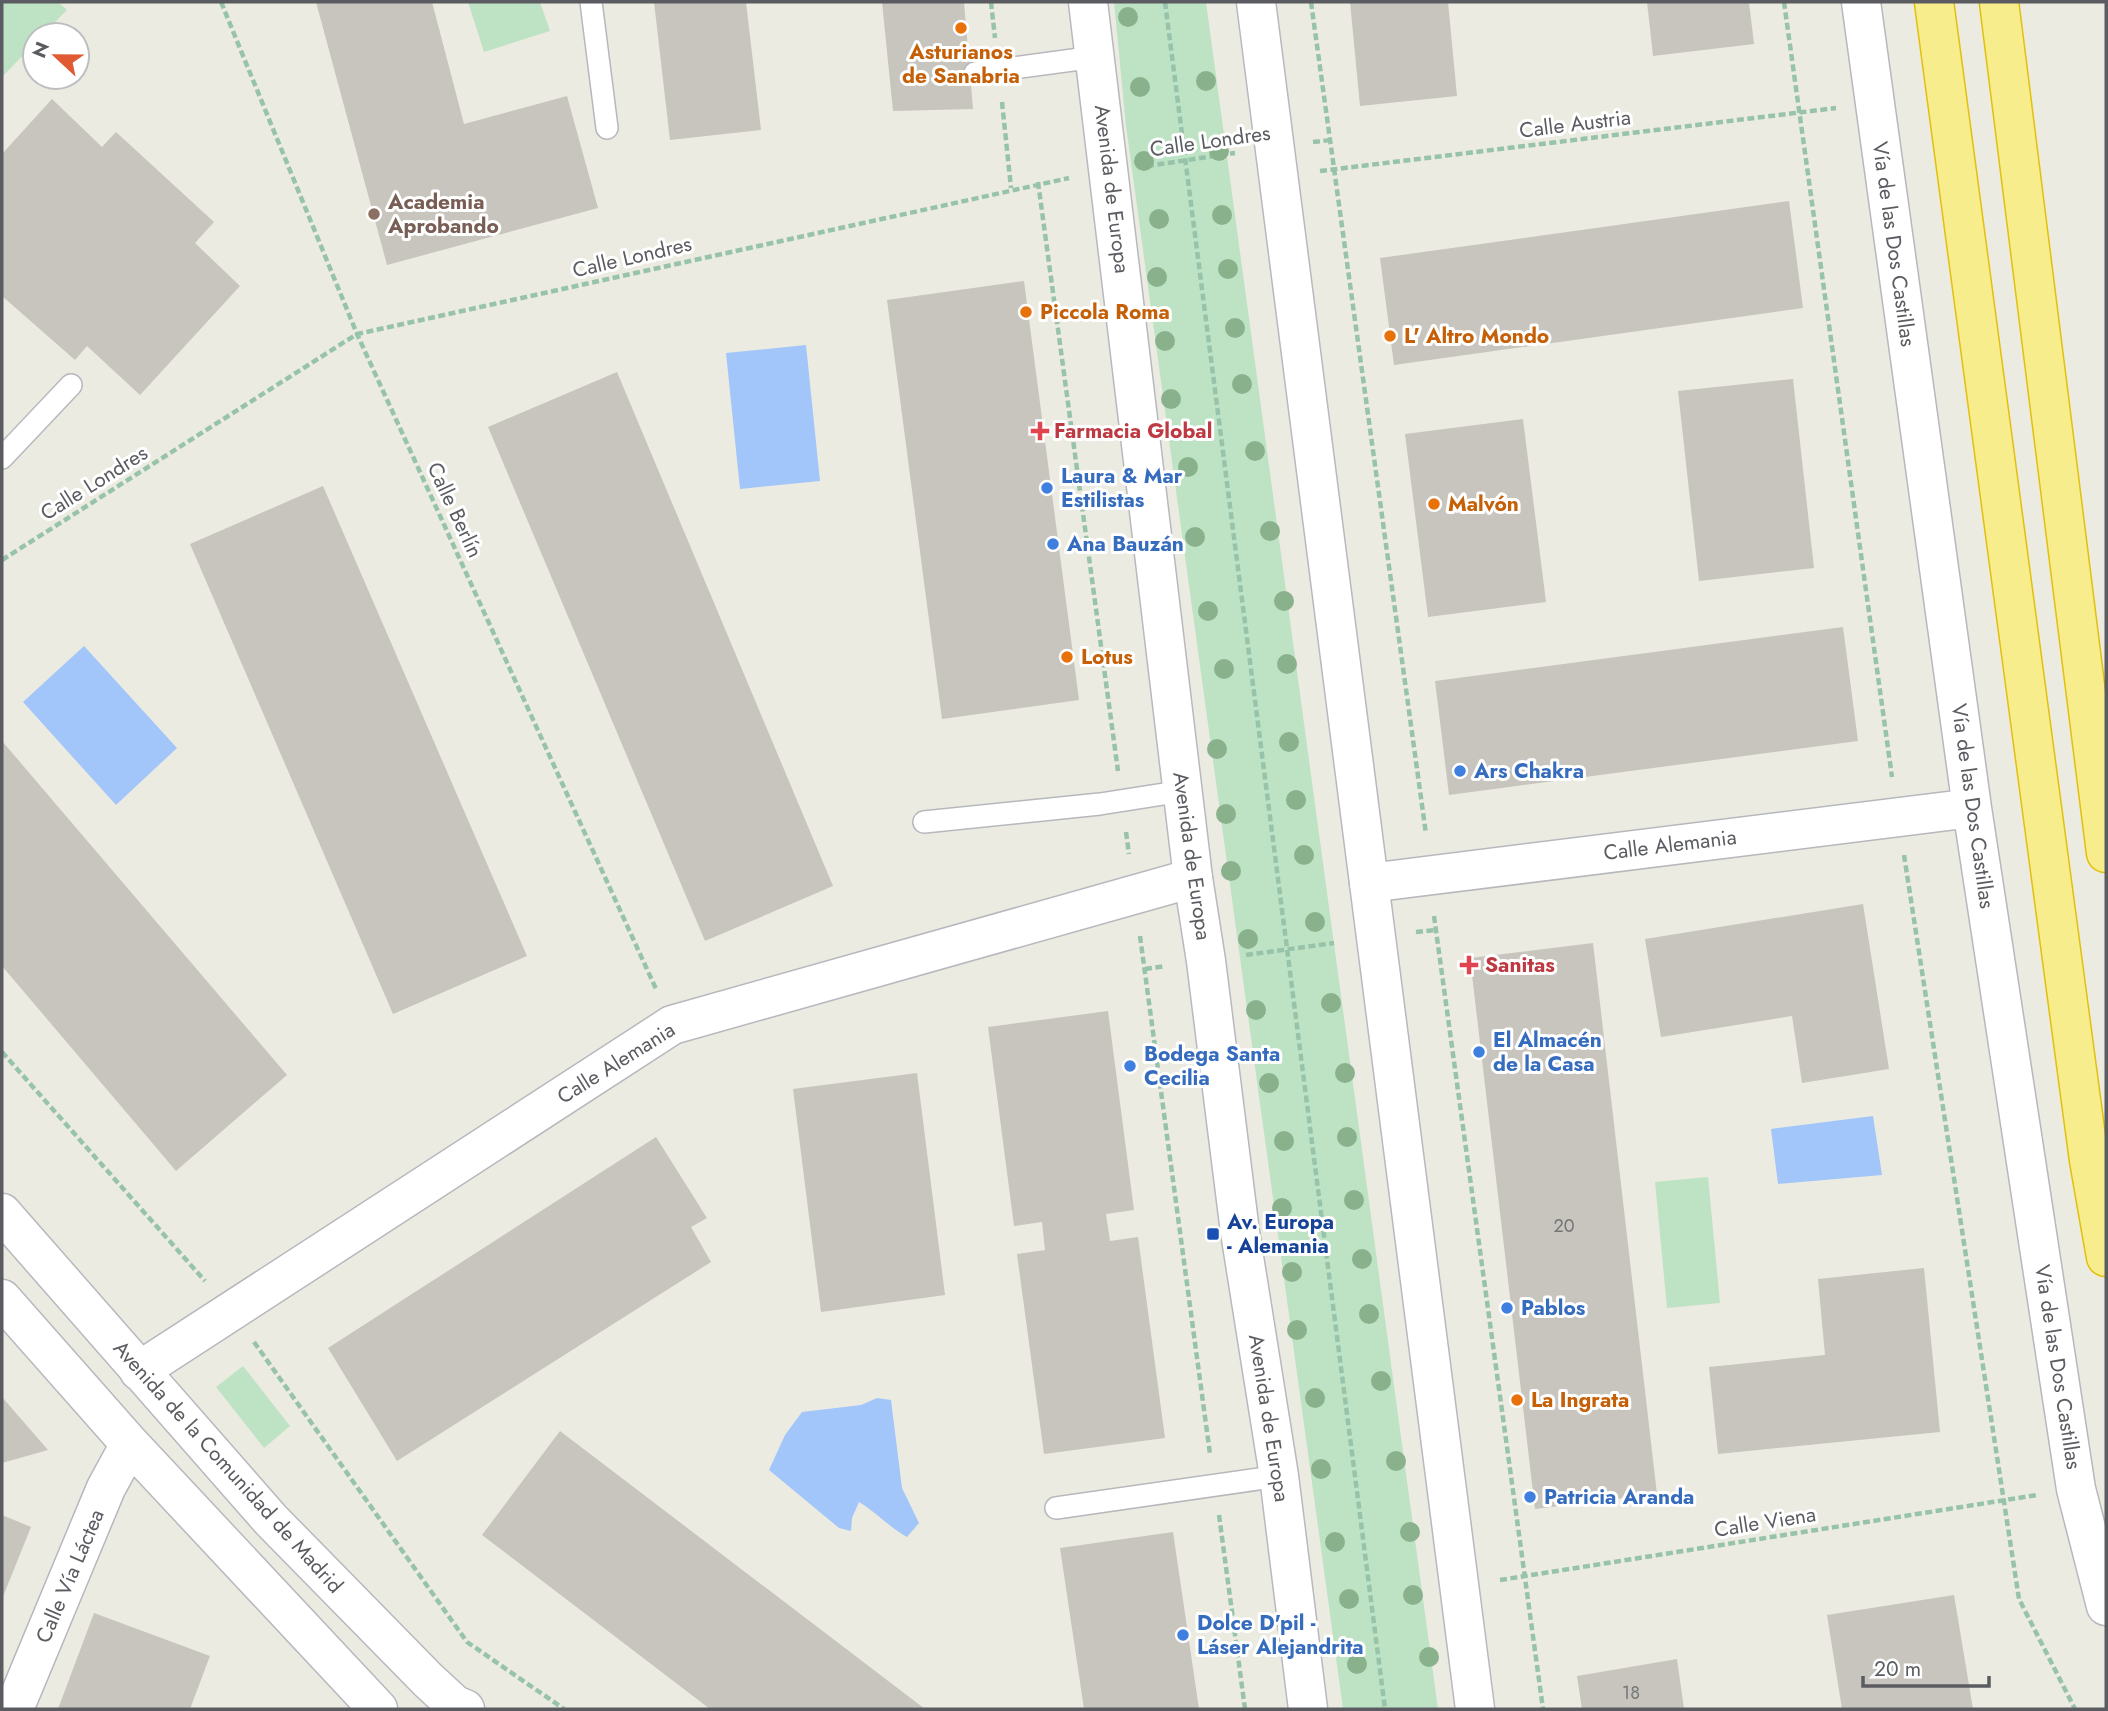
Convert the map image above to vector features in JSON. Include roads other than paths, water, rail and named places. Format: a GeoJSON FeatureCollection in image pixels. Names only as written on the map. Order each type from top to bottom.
{"type":"FeatureCollection","features":[{"type":"Feature","properties":{"kind":"highway"},"geometry":{"type":"LineString","coordinates":[[1934,2],[2089,1160],[2106,1257]]}},
{"type":"Feature","properties":{"kind":"highway"},"geometry":{"type":"LineString","coordinates":[[1999,2],[2106,853]]}},
{"type":"Feature","properties":{"kind":"street","name":"Avenida de Europa"},"geometry":{"type":"LineString","coordinates":[[1088,2],[1111,172],[1193,878],[1240,1232],[1279,1476],[1308,1709]]}},
{"type":"Feature","properties":{"kind":"street"},"geometry":{"type":"LineString","coordinates":[[1256,2],[1475,1709]]}},
{"type":"Feature","properties":{"kind":"street","name":"Vía de las Dos Castillas"},"geometry":{"type":"LineString","coordinates":[[1861,2],[1972,807],[2076,1489],[2106,1606]]}},
{"type":"Feature","properties":{"kind":"street","name":"Calle Alemania"},"geometry":{"type":"LineString","coordinates":[[1369,883],[1972,807]]}},
{"type":"Feature","properties":{"kind":"street","name":"Calle Alemania"},"geometry":{"type":"LineString","coordinates":[[139,1371],[672,1025],[1193,878]]}},
{"type":"Feature","properties":{"kind":"street","name":"Avenida de la Comunidad de Madrid"},"geometry":{"type":"LineString","coordinates":[[2,1213],[271,1520],[428,1680],[455,1705],[466,1709]]}},
{"type":"Feature","properties":{"kind":"street"},"geometry":{"type":"LineString","coordinates":[[2,1299],[130,1444],[378,1709]]}},
{"type":"Feature","properties":{"kind":"street","name":"Calle Vía Láctea"},"geometry":{"type":"LineString","coordinates":[[13,1709],[106,1488],[130,1444]]}},
{"type":"Feature","properties":{"kind":"lane"},"geometry":{"type":"LineString","coordinates":[[591,2],[607,128]]}},
{"type":"Feature","properties":{"kind":"lane"},"geometry":{"type":"LineString","coordinates":[[975,73],[1095,57]]}},
{"type":"Feature","properties":{"kind":"lane"},"geometry":{"type":"LineString","coordinates":[[2,458],[71,385]]}},
{"type":"Feature","properties":{"kind":"lane"},"geometry":{"type":"LineString","coordinates":[[924,822],[1100,804],[1182,791]]}},
{"type":"Feature","properties":{"kind":"lane"},"geometry":{"type":"LineString","coordinates":[[1056,1508],[1279,1476]]}},
{"type":"Feature","properties":{"kind":"water"},"geometry":{"type":"Polygon","coordinates":[[[806,345],[820,481],[740,489],[726,353],[806,345]]]}},
{"type":"Feature","properties":{"kind":"water"},"geometry":{"type":"Polygon","coordinates":[[[84,646],[177,748],[116,805],[23,702],[84,646]]]}},
{"type":"Feature","properties":{"kind":"water"},"geometry":{"type":"Polygon","coordinates":[[[1873,1116],[1882,1175],[1778,1184],[1771,1129],[1873,1116]]]}},
{"type":"Feature","properties":{"kind":"water"},"geometry":{"type":"Polygon","coordinates":[[[877,1398],[891,1400],[902,1488],[919,1523],[907,1537],[859,1502],[852,1518],[851,1531],[839,1528],[769,1470],[785,1435],[802,1412],[861,1405],[877,1398]]]}},
{"type":"Feature","properties":{"kind":"place","name":"Asturianos de Sanabria"},"geometry":{"type":"Point","coordinates":[961,28]}},
{"type":"Feature","properties":{"kind":"place","name":"Academia Aprobando"},"geometry":{"type":"Point","coordinates":[374,214]}},
{"type":"Feature","properties":{"kind":"place","name":"Piccola Roma"},"geometry":{"type":"Point","coordinates":[1026,312]}},
{"type":"Feature","properties":{"kind":"place","name":"L' Altro Mondo"},"geometry":{"type":"Point","coordinates":[1390,336]}},
{"type":"Feature","properties":{"kind":"place","name":"Farmacia Global"},"geometry":{"type":"Point","coordinates":[1040,431]}},
{"type":"Feature","properties":{"kind":"place","name":"Laura & Mar Estilistas"},"geometry":{"type":"Point","coordinates":[1047,488]}},
{"type":"Feature","properties":{"kind":"place","name":"Malvón"},"geometry":{"type":"Point","coordinates":[1434,504]}},
{"type":"Feature","properties":{"kind":"place","name":"Ana Bauzán"},"geometry":{"type":"Point","coordinates":[1053,544]}},
{"type":"Feature","properties":{"kind":"place","name":"Lotus"},"geometry":{"type":"Point","coordinates":[1067,657]}},
{"type":"Feature","properties":{"kind":"place","name":"Ars Chakra"},"geometry":{"type":"Point","coordinates":[1460,771]}},
{"type":"Feature","properties":{"kind":"place","name":"Sanitas"},"geometry":{"type":"Point","coordinates":[1469,965]}},
{"type":"Feature","properties":{"kind":"place","name":"El Almacén de la Casa"},"geometry":{"type":"Point","coordinates":[1479,1052]}},
{"type":"Feature","properties":{"kind":"place","name":"Bodega Santa Cecilia"},"geometry":{"type":"Point","coordinates":[1130,1066]}},
{"type":"Feature","properties":{"kind":"place","name":"Av. Europa - Alemania"},"geometry":{"type":"Point","coordinates":[1213,1234]}},
{"type":"Feature","properties":{"kind":"place","name":"Pablos"},"geometry":{"type":"Point","coordinates":[1507,1308]}},
{"type":"Feature","properties":{"kind":"place","name":"La Ingrata"},"geometry":{"type":"Point","coordinates":[1517,1400]}},
{"type":"Feature","properties":{"kind":"place","name":"Patricia Aranda"},"geometry":{"type":"Point","coordinates":[1530,1497]}},
{"type":"Feature","properties":{"kind":"place","name":"Dolce D'pil - Láser Alejandrita"},"geometry":{"type":"Point","coordinates":[1183,1635]}}]}
